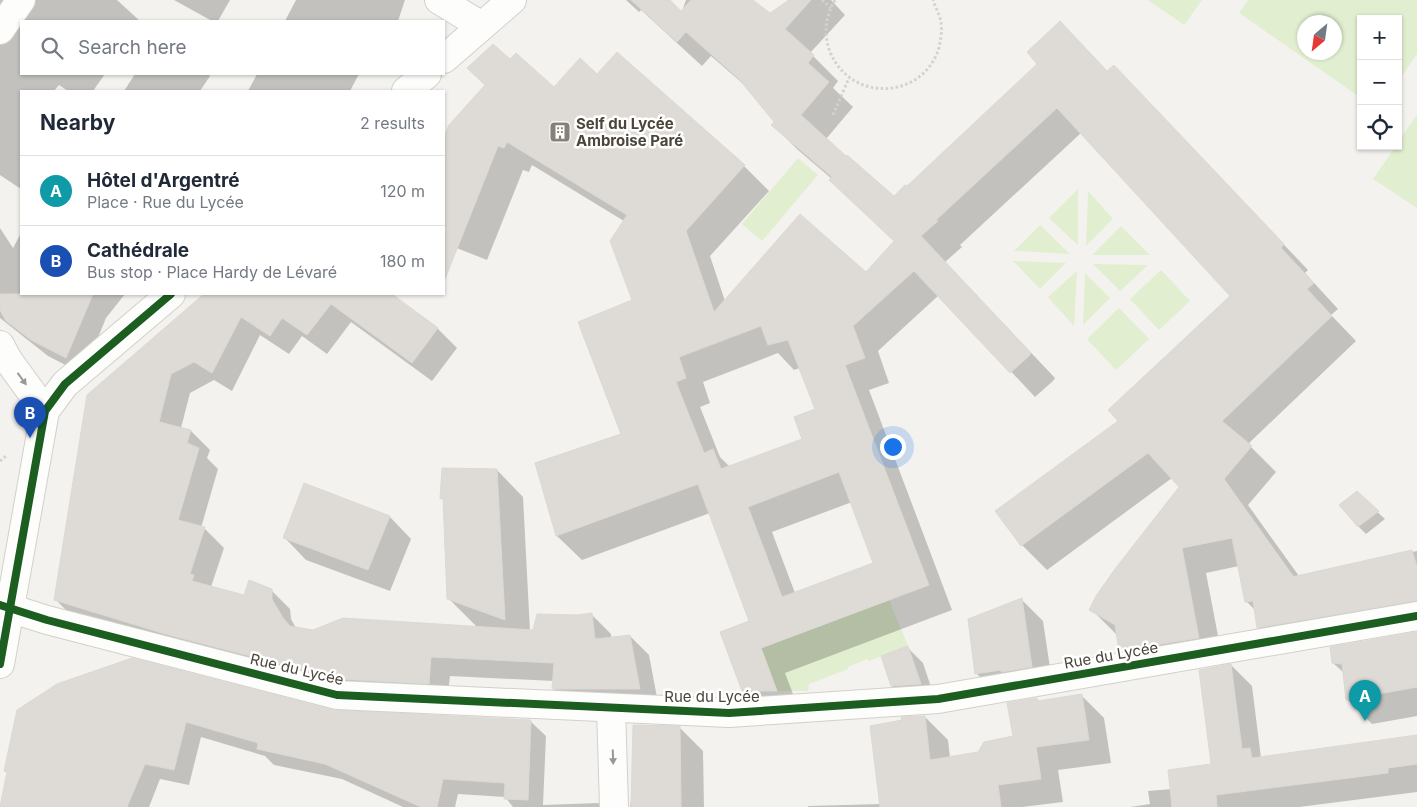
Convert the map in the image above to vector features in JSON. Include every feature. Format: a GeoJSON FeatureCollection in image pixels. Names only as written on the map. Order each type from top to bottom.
{"type":"FeatureCollection","features":[{"type":"Feature","properties":{"kind":"street"},"geometry":{"type":"LineString","coordinates":[[0,30],[21,0]]}},
{"type":"Feature","properties":{"kind":"street"},"geometry":{"type":"LineString","coordinates":[[439,0],[482,26]]}},
{"type":"Feature","properties":{"kind":"street"},"geometry":{"type":"LineString","coordinates":[[445,58],[512,0]]}},
{"type":"Feature","properties":{"kind":"street"},"geometry":{"type":"LineString","coordinates":[[407,90],[426,75]]}},
{"type":"Feature","properties":{"kind":"street"},"geometry":{"type":"LineString","coordinates":[[0,664],[5,607],[45,411],[65,384],[170,295]]}},
{"type":"Feature","properties":{"kind":"street"},"geometry":{"type":"LineString","coordinates":[[0,345],[8,360],[45,411]]}},
{"type":"Feature","properties":{"kind":"street","name":"Rue du Lycée"},"geometry":{"type":"LineString","coordinates":[[5,607],[46,620],[337,695],[729,713],[938,699],[1417,616]]}},
{"type":"Feature","properties":{"kind":"street"},"geometry":{"type":"LineString","coordinates":[[611,708],[614,807]]}},
{"type":"Feature","properties":{"kind":"path"},"geometry":{"type":"LineString","coordinates":[[822,0],[831,8]]}},
{"type":"Feature","properties":{"kind":"path"},"geometry":{"type":"LineString","coordinates":[[836,0],[831,8],[826,27],[828,46],[835,64],[849,78],[867,87],[887,90],[906,85],[923,74],[935,58],[941,38],[940,19],[933,0]]}},
{"type":"Feature","properties":{"kind":"path"},"geometry":{"type":"LineString","coordinates":[[833,116],[849,78]]}},
{"type":"Feature","properties":{"kind":"green space"},"geometry":{"type":"Polygon","coordinates":[[[1148,0],[1202,0],[1184,25],[1148,0]]]}},
{"type":"Feature","properties":{"kind":"green space"},"geometry":{"type":"Polygon","coordinates":[[[1248,0],[1417,0],[1417,54],[1402,75],[1402,15],[1357,15],[1357,95],[1306,60],[1342,60],[1342,15],[1297,15],[1297,53],[1239,13],[1248,0]]]}},
{"type":"Feature","properties":{"kind":"green space"},"geometry":{"type":"Polygon","coordinates":[[[1417,115],[1417,208],[1373,179],[1393,150],[1402,150],[1402,136],[1417,115]]]}},
{"type":"Feature","properties":{"kind":"green space"},"geometry":{"type":"Polygon","coordinates":[[[798,158],[818,175],[762,241],[742,224],[798,158]]]}},
{"type":"Feature","properties":{"kind":"green space"},"geometry":{"type":"Polygon","coordinates":[[[1078,189],[1078,245],[1049,218],[1078,189]]]}},
{"type":"Feature","properties":{"kind":"green space"},"geometry":{"type":"Polygon","coordinates":[[[1088,191],[1113,219],[1086,246],[1088,191]]]}},
{"type":"Feature","properties":{"kind":"green space"},"geometry":{"type":"Polygon","coordinates":[[[1040,225],[1070,254],[1014,251],[1040,225]]]}},
{"type":"Feature","properties":{"kind":"green space"},"geometry":{"type":"Polygon","coordinates":[[[1121,226],[1150,255],[1092,255],[1121,226]]]}},
{"type":"Feature","properties":{"kind":"green space"},"geometry":{"type":"Polygon","coordinates":[[[1013,261],[1066,263],[1040,289],[1013,261]]]}},
{"type":"Feature","properties":{"kind":"green space"},"geometry":{"type":"Polygon","coordinates":[[[1093,264],[1148,265],[1120,291],[1093,264]]]}},
{"type":"Feature","properties":{"kind":"green space"},"geometry":{"type":"Polygon","coordinates":[[[1161,270],[1190,301],[1159,330],[1130,299],[1161,270]]]}},
{"type":"Feature","properties":{"kind":"green space"},"geometry":{"type":"Polygon","coordinates":[[[1077,271],[1074,326],[1048,297],[1077,271]]]}},
{"type":"Feature","properties":{"kind":"green space"},"geometry":{"type":"Polygon","coordinates":[[[1085,273],[1110,298],[1083,325],[1085,273]]]}},
{"type":"Feature","properties":{"kind":"green space"},"geometry":{"type":"Polygon","coordinates":[[[1119,308],[1149,339],[1116,370],[1087,339],[1119,308]]]}},
{"type":"Feature","properties":{"kind":"green space"},"geometry":{"type":"Polygon","coordinates":[[[889,600],[908,646],[869,661],[867,659],[848,667],[848,669],[809,684],[808,691],[777,691],[761,648],[889,600]]]}},
{"type":"Feature","properties":{"kind":"building"},"geometry":{"type":"Polygon","coordinates":[[[631,0],[670,0],[681,11],[691,0],[753,0],[770,13],[789,0],[811,0],[785,29],[814,55],[808,63],[829,82],[801,115],[894,196],[1037,64],[1027,52],[1060,21],[1107,71],[1114,65],[1284,244],[1281,248],[1314,283],[1307,289],[1332,316],[1222,421],[1252,446],[1224,479],[1292,577],[1412,550],[1417,567],[1417,601],[1257,628],[1253,601],[1245,602],[1232,538],[1182,548],[1199,638],[1119,651],[1115,625],[1089,610],[1096,596],[1115,569],[1179,487],[1148,453],[1021,546],[995,511],[1118,421],[1108,410],[1230,296],[1057,108],[921,236],[1031,353],[1029,356],[1010,373],[914,271],[853,326],[865,358],[845,365],[929,585],[761,648],[777,691],[742,691],[720,632],[749,621],[698,484],[556,536],[535,463],[621,434],[578,322],[632,300],[610,241],[627,215],[507,142],[504,148],[498,146],[445,279],[445,135],[449,125],[485,85],[467,68],[493,44],[510,59],[516,53],[554,87],[580,58],[597,74],[617,52],[745,165],[686,231],[714,312],[800,214],[866,272],[894,241],[829,180],[832,177],[771,125],[774,122],[739,79],[686,32],[677,42],[631,0]],[[761,326],[679,357],[686,378],[676,382],[704,453],[713,449],[721,469],[802,439],[794,417],[815,409],[788,340],[768,345],[761,326]],[[839,472],[748,507],[782,597],[873,563],[839,472]]]}},
{"type":"Feature","properties":{"kind":"building"},"geometry":{"type":"Polygon","coordinates":[[[0,294],[93,295],[66,358],[31,340],[6,321],[0,310],[0,294]]]}},
{"type":"Feature","properties":{"kind":"building"},"geometry":{"type":"Polygon","coordinates":[[[203,295],[393,295],[438,328],[412,363],[331,304],[307,335],[282,318],[270,336],[241,317],[212,373],[194,362],[171,374],[159,422],[191,430],[187,443],[199,448],[178,520],[205,527],[190,574],[194,575],[192,581],[244,595],[249,580],[272,589],[272,599],[290,626],[313,630],[343,618],[533,630],[537,614],[578,615],[592,613],[595,639],[630,635],[640,689],[552,689],[554,663],[431,657],[429,684],[339,679],[165,634],[54,600],[87,395],[203,295]]]}},
{"type":"Feature","properties":{"kind":"building"},"geometry":{"type":"Polygon","coordinates":[[[442,468],[497,469],[505,620],[447,599],[443,498],[440,499],[442,468]]]}},
{"type":"Feature","properties":{"kind":"building"},"geometry":{"type":"Polygon","coordinates":[[[304,483],[390,516],[368,570],[283,538],[304,483]]]}},
{"type":"Feature","properties":{"kind":"building"},"geometry":{"type":"Polygon","coordinates":[[[1357,491],[1379,511],[1358,527],[1339,505],[1357,491]]]}},
{"type":"Feature","properties":{"kind":"building"},"geometry":{"type":"Polygon","coordinates":[[[1022,598],[1032,667],[975,674],[968,619],[1022,598]]]}},
{"type":"Feature","properties":{"kind":"building"},"geometry":{"type":"Polygon","coordinates":[[[1417,632],[1417,687],[1346,700],[1342,664],[1332,663],[1330,647],[1417,632]]]}},
{"type":"Feature","properties":{"kind":"building"},"geometry":{"type":"Polygon","coordinates":[[[908,646],[921,684],[891,686],[881,656],[908,646]]]}},
{"type":"Feature","properties":{"kind":"building"},"geometry":{"type":"Polygon","coordinates":[[[132,658],[333,710],[531,720],[528,800],[504,799],[505,783],[443,779],[437,807],[421,807],[325,764],[257,749],[258,743],[186,722],[174,770],[145,764],[127,807],[0,807],[7,772],[4,771],[17,710],[57,684],[132,658]]]}},
{"type":"Feature","properties":{"kind":"building"},"geometry":{"type":"Polygon","coordinates":[[[1231,664],[1242,749],[1250,748],[1252,758],[1417,735],[1417,764],[1388,768],[1388,773],[1216,795],[1217,807],[1172,807],[1168,770],[1211,764],[1199,670],[1231,664]]]}},
{"type":"Feature","properties":{"kind":"building"},"geometry":{"type":"Polygon","coordinates":[[[1082,694],[1089,740],[1036,747],[1041,779],[998,785],[1001,807],[880,807],[870,726],[902,720],[901,717],[925,716],[930,760],[978,752],[984,742],[1013,736],[1007,703],[1037,698],[1038,701],[1082,694]]]}},
{"type":"Feature","properties":{"kind":"building"},"geometry":{"type":"Polygon","coordinates":[[[633,725],[680,726],[681,807],[631,807],[633,725]]]}},
{"type":"Feature","properties":{"kind":"cycle path"},"geometry":{"type":"LineString","coordinates":[[0,664],[45,411],[65,384],[170,295]]}},
{"type":"Feature","properties":{"kind":"cycle path"},"geometry":{"type":"LineString","coordinates":[[0,605],[47,620],[337,695],[729,713],[938,699],[1417,616]]}},
{"type":"Feature","properties":{"kind":"place","name":"Self du Lycée Ambroise Paré"},"geometry":{"type":"Point","coordinates":[560,132]}},
{"type":"Feature","properties":{"kind":"place","name":"Cathédrale"},"geometry":{"type":"Point","coordinates":[30,438]}},
{"type":"Feature","properties":{"kind":"place","name":"Hôtel d'Argentré"},"geometry":{"type":"Point","coordinates":[1365,721]}}]}
